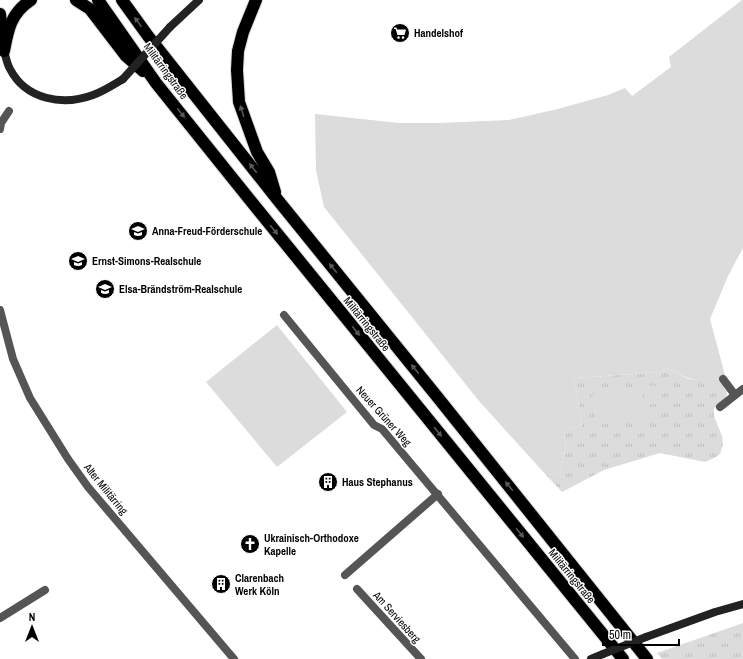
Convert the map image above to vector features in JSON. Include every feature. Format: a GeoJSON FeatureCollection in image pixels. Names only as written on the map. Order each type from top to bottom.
{"type":"FeatureCollection","features":[{"type":"Feature","properties":{"kind":"highway"},"geometry":{"type":"LineString","coordinates":[[4,51],[8,30],[17,12],[31,0]]}},
{"type":"Feature","properties":{"kind":"highway"},"geometry":{"type":"LineString","coordinates":[[76,0],[90,9],[126,56],[156,82]]}},
{"type":"Feature","properties":{"kind":"highway","name":"Militärringstraße"},"geometry":{"type":"LineString","coordinates":[[98,0],[156,82],[250,200],[623,659]]}},
{"type":"Feature","properties":{"kind":"highway","name":"Militärringstraße"},"geometry":{"type":"LineString","coordinates":[[122,0],[148,36],[277,199],[647,659]]}},
{"type":"Feature","properties":{"kind":"highway"},"geometry":{"type":"LineString","coordinates":[[256,0],[243,32],[238,51],[237,70],[239,102],[257,152],[269,172],[277,199]]}},
{"type":"Feature","properties":{"kind":"highway"},"geometry":{"type":"LineString","coordinates":[[0,14],[4,51]]}},
{"type":"Feature","properties":{"kind":"main road"},"geometry":{"type":"LineString","coordinates":[[4,51],[10,69],[30,92],[49,100],[73,100],[92,96],[104,91],[123,79],[170,27],[198,0]]}},
{"type":"Feature","properties":{"kind":"main road"},"geometry":{"type":"LineString","coordinates":[[592,659],[646,637],[715,612],[743,604]]}},
{"type":"Feature","properties":{"kind":"street"},"geometry":{"type":"LineString","coordinates":[[0,129],[1,123],[9,111]]}},
{"type":"Feature","properties":{"kind":"street","name":"Alter Militärring"},"geometry":{"type":"LineString","coordinates":[[0,310],[13,359],[30,398],[68,459],[88,487],[234,659]]}},
{"type":"Feature","properties":{"kind":"street","name":"Neuer Grüner Weg"},"geometry":{"type":"LineString","coordinates":[[284,315],[374,425],[382,429],[438,494],[575,659]]}},
{"type":"Feature","properties":{"kind":"street"},"geometry":{"type":"LineString","coordinates":[[723,379],[735,395]]}},
{"type":"Feature","properties":{"kind":"street"},"geometry":{"type":"LineString","coordinates":[[720,407],[743,389]]}},
{"type":"Feature","properties":{"kind":"street"},"geometry":{"type":"LineString","coordinates":[[346,575],[438,494]]}},
{"type":"Feature","properties":{"kind":"street","name":"Am Serviesberg"},"geometry":{"type":"LineString","coordinates":[[357,589],[421,659]]}},
{"type":"Feature","properties":{"kind":"street"},"geometry":{"type":"LineString","coordinates":[[0,618],[45,590]]}},
{"type":"Feature","properties":{"kind":"green space"},"geometry":{"type":"Polygon","coordinates":[[[742,0],[743,248],[728,276],[710,319],[725,375],[718,379],[703,381],[688,378],[666,368],[662,372],[574,378],[582,426],[564,430],[566,447],[560,473],[546,475],[479,401],[324,207],[316,170],[315,114],[399,123],[509,120],[558,109],[608,95],[625,88],[632,96],[671,67],[669,57],[742,0]]]}},
{"type":"Feature","properties":{"kind":"green space"},"geometry":{"type":"Polygon","coordinates":[[[277,325],[347,412],[277,467],[206,382],[277,325]]]}},
{"type":"Feature","properties":{"kind":"green space"},"geometry":{"type":"Polygon","coordinates":[[[666,368],[689,379],[718,379],[727,392],[726,399],[714,408],[714,416],[722,436],[723,444],[720,454],[705,462],[660,453],[604,470],[562,492],[546,475],[560,473],[566,447],[564,430],[582,426],[574,378],[662,372],[666,368]]]}},
{"type":"Feature","properties":{"kind":"green space"},"geometry":{"type":"Polygon","coordinates":[[[660,385],[662,403],[645,405],[643,387],[660,385]]]}},
{"type":"Feature","properties":{"kind":"green space"},"geometry":{"type":"Polygon","coordinates":[[[642,389],[645,420],[595,425],[592,394],[642,389]]]}},
{"type":"Feature","properties":{"kind":"green space"},"geometry":{"type":"Polygon","coordinates":[[[743,623],[743,659],[662,659],[657,653],[743,623]]]}},
{"type":"Feature","properties":{"kind":"place","name":"Handelshof"},"geometry":{"type":"Point","coordinates":[400,33]}},
{"type":"Feature","properties":{"kind":"place","name":"Anna-Freud-Förderschule"},"geometry":{"type":"Point","coordinates":[138,231]}},
{"type":"Feature","properties":{"kind":"place","name":"Ernst-Simons-Realschule"},"geometry":{"type":"Point","coordinates":[78,261]}},
{"type":"Feature","properties":{"kind":"place","name":"Elsa-Brändström-Realschule"},"geometry":{"type":"Point","coordinates":[105,289]}},
{"type":"Feature","properties":{"kind":"place","name":"Haus Stephanus"},"geometry":{"type":"Point","coordinates":[328,482]}},
{"type":"Feature","properties":{"kind":"place","name":"Ukrainisch-Orthodoxe Kapelle"},"geometry":{"type":"Point","coordinates":[250,544]}},
{"type":"Feature","properties":{"kind":"place","name":"Clarenbach Werk Köln"},"geometry":{"type":"Point","coordinates":[221,584]}}]}
